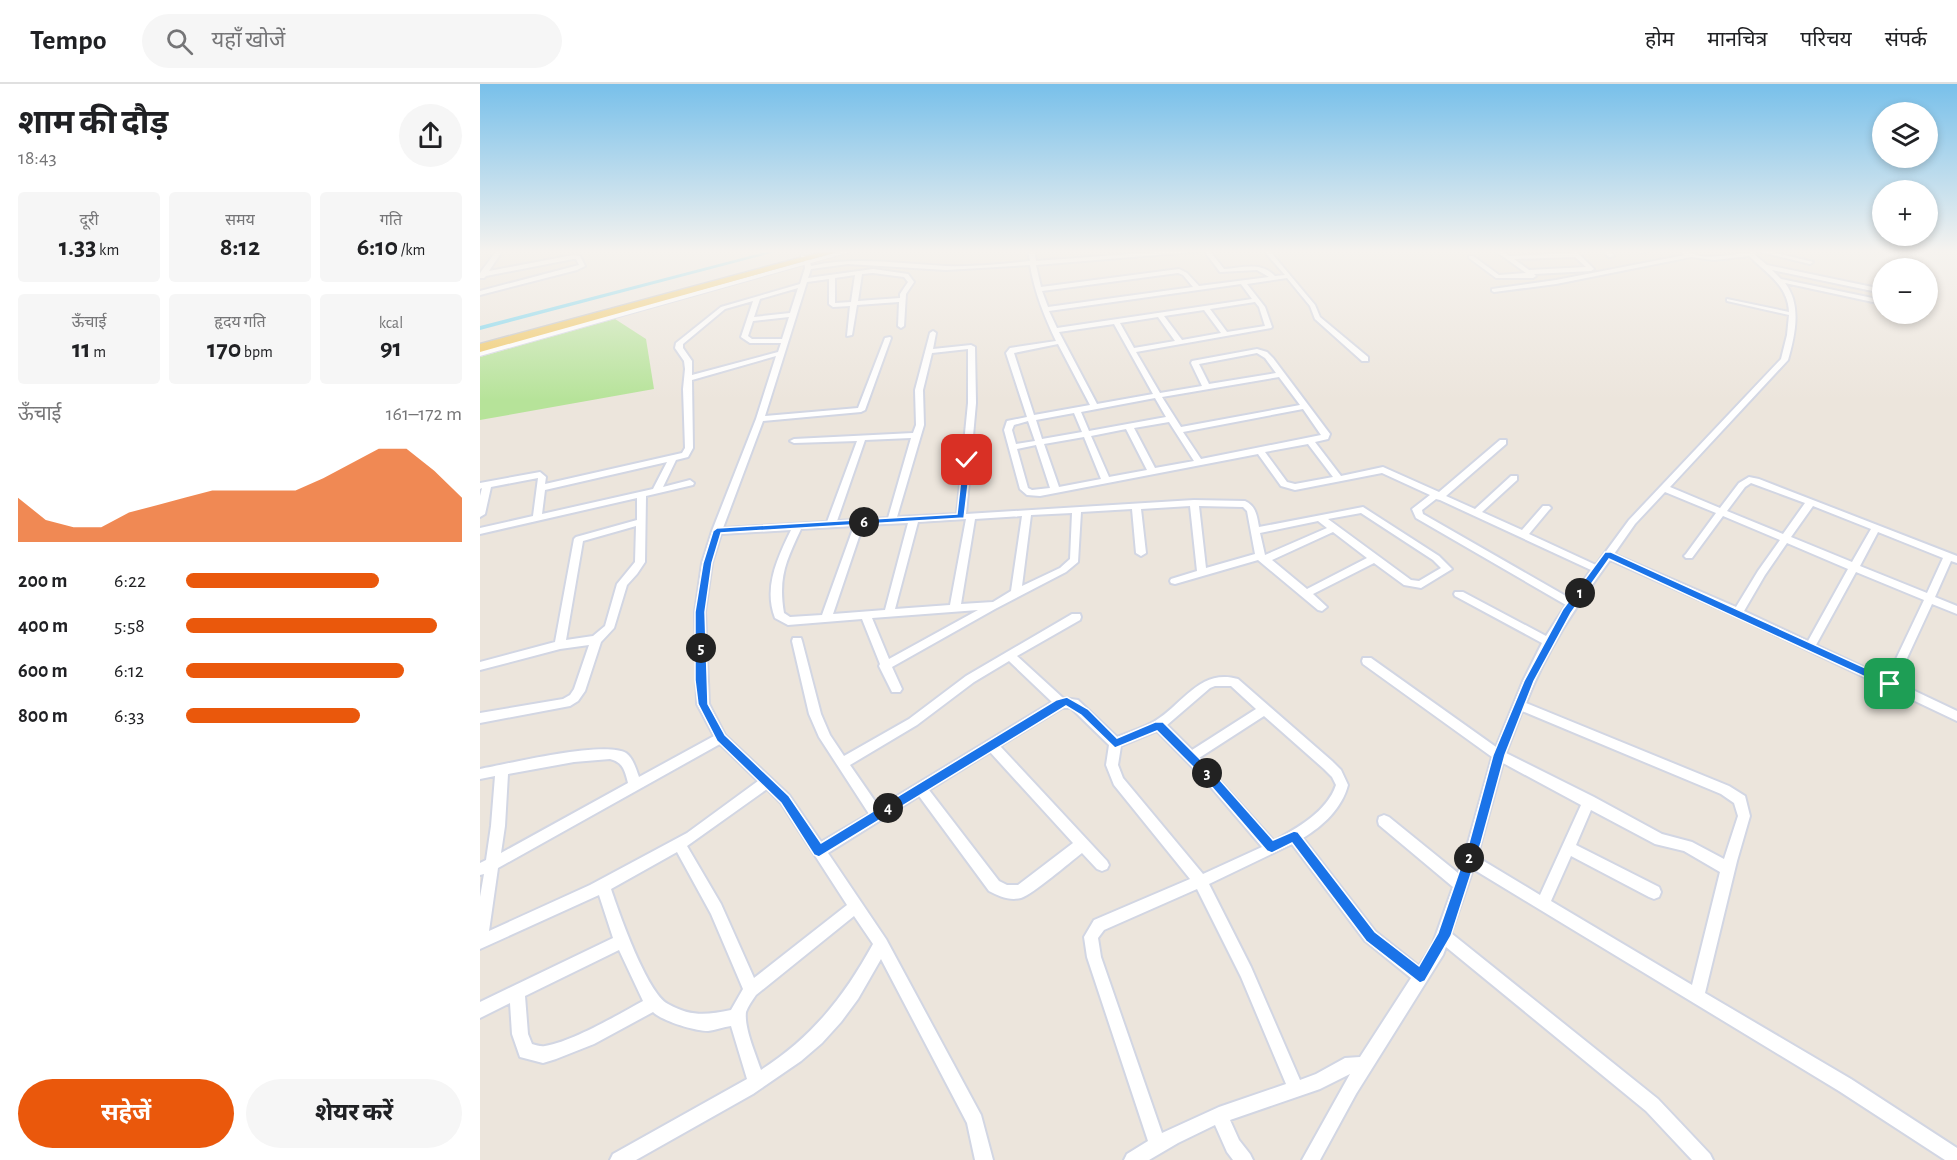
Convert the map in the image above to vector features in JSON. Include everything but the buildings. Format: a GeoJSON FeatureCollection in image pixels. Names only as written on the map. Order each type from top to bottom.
{"type":"FeatureCollection","features":[{"type":"Feature","properties":{"kind":"main road"},"geometry":{"type":"LineString","coordinates":[[482,347],[659,300]]}},
{"type":"Feature","properties":{"kind":"street"},"geometry":{"type":"LineString","coordinates":[[540,488],[673,458],[689,452],[688,361],[679,348],[682,340],[722,309],[750,300]]}},
{"type":"Feature","properties":{"kind":"street"},"geometry":{"type":"LineString","coordinates":[[756,300],[744,337],[783,347]]}},
{"type":"Feature","properties":{"kind":"street"},"geometry":{"type":"LineString","coordinates":[[797,300],[760,419],[717,531],[708,563],[701,604],[700,680],[703,704],[721,738],[785,799],[881,944],[975,1121],[984,1160]]}},
{"type":"Feature","properties":{"kind":"street"},"geometry":{"type":"LineString","coordinates":[[832,300],[832,304],[856,305],[901,300]]}},
{"type":"Feature","properties":{"kind":"street"},"geometry":{"type":"LineString","coordinates":[[849,335],[856,300]]}},
{"type":"Feature","properties":{"kind":"street"},"geometry":{"type":"LineString","coordinates":[[901,326],[903,300]]}},
{"type":"Feature","properties":{"kind":"street"},"geometry":{"type":"LineString","coordinates":[[1044,300],[1054,332],[1094,406]]}},
{"type":"Feature","properties":{"kind":"street"},"geometry":{"type":"LineString","coordinates":[[1047,309],[1110,300]]}},
{"type":"Feature","properties":{"kind":"street"},"geometry":{"type":"LineString","coordinates":[[1054,332],[1256,300]]}},
{"type":"Feature","properties":{"kind":"street"},"geometry":{"type":"LineString","coordinates":[[1133,351],[1269,327],[1266,315],[1257,300]]}},
{"type":"Feature","properties":{"kind":"street"},"geometry":{"type":"LineString","coordinates":[[1308,300],[1317,318],[1365,359]]}},
{"type":"Feature","properties":{"kind":"street"},"geometry":{"type":"LineString","coordinates":[[1730,300],[1791,314]]}},
{"type":"Feature","properties":{"kind":"street"},"geometry":{"type":"LineString","coordinates":[[1311,1160],[1364,1065],[1444,936],[1469,860],[1499,755],[1519,705],[1549,642],[1572,604],[1632,522],[1784,360],[1791,337],[1790,300]]}},
{"type":"Feature","properties":{"kind":"street"},"geometry":{"type":"LineString","coordinates":[[1206,308],[1226,335]]}},
{"type":"Feature","properties":{"kind":"street"},"geometry":{"type":"LineString","coordinates":[[750,319],[792,315]]}},
{"type":"Feature","properties":{"kind":"street"},"geometry":{"type":"LineString","coordinates":[[1161,315],[1179,342]]}},
{"type":"Feature","properties":{"kind":"street"},"geometry":{"type":"LineString","coordinates":[[1116,322],[1171,419],[1199,462]]}},
{"type":"Feature","properties":{"kind":"street"},"geometry":{"type":"LineString","coordinates":[[892,520],[920,424],[919,390],[933,333]]}},
{"type":"Feature","properties":{"kind":"street"},"geometry":{"type":"LineString","coordinates":[[760,419],[861,410],[888,338]]}},
{"type":"Feature","properties":{"kind":"street"},"geometry":{"type":"LineString","coordinates":[[1055,489],[1010,353],[1013,350],[1060,342]]}},
{"type":"Feature","properties":{"kind":"street"},"geometry":{"type":"LineString","coordinates":[[930,351],[971,344],[972,403],[966,516],[955,608]]}},
{"type":"Feature","properties":{"kind":"street"},"geometry":{"type":"LineString","coordinates":[[689,378],[783,347]]}},
{"type":"Feature","properties":{"kind":"street"},"geometry":{"type":"LineString","coordinates":[[1206,387],[1195,363],[1257,351],[1264,353],[1281,374],[1326,434],[1325,437],[1034,493],[1026,492],[1007,425],[1076,409],[1206,387],[1281,374]]}},
{"type":"Feature","properties":{"kind":"street"},"geometry":{"type":"LineString","coordinates":[[1180,430],[1305,406]]}},
{"type":"Feature","properties":{"kind":"street"},"geometry":{"type":"LineString","coordinates":[[1076,409],[1106,479]]}},
{"type":"Feature","properties":{"kind":"street"},"geometry":{"type":"LineString","coordinates":[[1013,447],[1171,419]]}},
{"type":"Feature","properties":{"kind":"street"},"geometry":{"type":"LineString","coordinates":[[1129,426],[1152,471]]}},
{"type":"Feature","properties":{"kind":"street"},"geometry":{"type":"LineString","coordinates":[[794,441],[916,435]]}},
{"type":"Feature","properties":{"kind":"street"},"geometry":{"type":"LineString","coordinates":[[831,524],[862,438]]}},
{"type":"Feature","properties":{"kind":"street"},"geometry":{"type":"LineString","coordinates":[[1310,441],[1338,478]]}},
{"type":"Feature","properties":{"kind":"street"},"geometry":{"type":"LineString","coordinates":[[1503,442],[1438,496],[1417,509],[1419,516],[1572,604]]}},
{"type":"Feature","properties":{"kind":"street"},"geometry":{"type":"LineString","coordinates":[[1260,451],[1284,484],[1295,487],[1383,470],[1597,569]]}},
{"type":"Feature","properties":{"kind":"street"},"geometry":{"type":"LineString","coordinates":[[656,491],[673,458]]}},
{"type":"Feature","properties":{"kind":"street"},"geometry":{"type":"LineString","coordinates":[[480,514],[483,485],[536,475],[542,477],[537,518]]}},
{"type":"Feature","properties":{"kind":"street"},"geometry":{"type":"LineString","coordinates":[[1475,514],[1514,478]]}},
{"type":"Feature","properties":{"kind":"street"},"geometry":{"type":"LineString","coordinates":[[1689,556],[1742,485],[1749,480],[1760,482],[1953,558],[1929,598],[1890,684]]}},
{"type":"Feature","properties":{"kind":"street"},"geometry":{"type":"LineString","coordinates":[[480,531],[690,483]]}},
{"type":"Feature","properties":{"kind":"street"},"geometry":{"type":"LineString","coordinates":[[1664,488],[1957,610]]}},
{"type":"Feature","properties":{"kind":"street"},"geometry":{"type":"LineString","coordinates":[[480,718],[570,701],[579,691],[596,640],[609,628],[622,584],[640,562],[642,494]]}},
{"type":"Feature","properties":{"kind":"street"},"geometry":{"type":"LineString","coordinates":[[717,531],[1194,502],[1247,505],[1251,510],[1262,558],[1322,607]]}},
{"type":"Feature","properties":{"kind":"street"},"geometry":{"type":"LineString","coordinates":[[1194,502],[1202,573]]}},
{"type":"Feature","properties":{"kind":"street"},"geometry":{"type":"LineString","coordinates":[[1738,613],[1784,539],[1811,502]]}},
{"type":"Feature","properties":{"kind":"street"},"geometry":{"type":"LineString","coordinates":[[1136,506],[1141,553]]}},
{"type":"Feature","properties":{"kind":"street"},"geometry":{"type":"LineString","coordinates":[[1523,535],[1546,508]]}},
{"type":"Feature","properties":{"kind":"street"},"geometry":{"type":"LineString","coordinates":[[885,666],[1016,593],[1063,570],[1076,560],[1077,510]]}},
{"type":"Feature","properties":{"kind":"street"},"geometry":{"type":"LineString","coordinates":[[1256,531],[1359,510],[1367,512],[1436,558],[1447,569],[1425,584],[1417,586],[1408,583],[1320,518]]}},
{"type":"Feature","properties":{"kind":"street"},"geometry":{"type":"LineString","coordinates":[[1016,593],[1026,512]]}},
{"type":"Feature","properties":{"kind":"street"},"geometry":{"type":"LineString","coordinates":[[889,614],[914,519]]}},
{"type":"Feature","properties":{"kind":"street"},"geometry":{"type":"LineString","coordinates":[[560,645],[579,539],[640,522]]}},
{"type":"Feature","properties":{"kind":"street"},"geometry":{"type":"LineString","coordinates":[[826,618],[860,522]]}},
{"type":"Feature","properties":{"kind":"street"},"geometry":{"type":"LineString","coordinates":[[798,525],[775,579],[774,590],[779,615],[789,621],[995,605]]}},
{"type":"Feature","properties":{"kind":"street"},"geometry":{"type":"LineString","coordinates":[[1175,581],[1262,558],[1334,528]]}},
{"type":"Feature","properties":{"kind":"street"},"geometry":{"type":"LineString","coordinates":[[1810,646],[1876,528]]}},
{"type":"Feature","properties":{"kind":"street"},"geometry":{"type":"LineString","coordinates":[[1608,555],[1810,646],[1957,716]]}},
{"type":"Feature","properties":{"kind":"street"},"geometry":{"type":"LineString","coordinates":[[1306,594],[1375,558]]}},
{"type":"Feature","properties":{"kind":"street"},"geometry":{"type":"LineString","coordinates":[[1459,594],[1549,642]]}},
{"type":"Feature","properties":{"kind":"street"},"geometry":{"type":"LineString","coordinates":[[866,616],[896,689]]}},
{"type":"Feature","properties":{"kind":"street"},"geometry":{"type":"LineString","coordinates":[[843,763],[913,722],[963,684],[1076,617]]}},
{"type":"Feature","properties":{"kind":"street"},"geometry":{"type":"LineString","coordinates":[[480,666],[560,645],[596,640]]}},
{"type":"Feature","properties":{"kind":"street"},"geometry":{"type":"LineString","coordinates":[[797,641],[815,714],[825,737],[877,815]]}},
{"type":"Feature","properties":{"kind":"street"},"geometry":{"type":"LineString","coordinates":[[1010,656],[1060,703]]}},
{"type":"Feature","properties":{"kind":"street"},"geometry":{"type":"LineString","coordinates":[[1367,661],[1499,755],[1660,840],[1687,846],[1728,869]]}},
{"type":"Feature","properties":{"kind":"street"},"geometry":{"type":"LineString","coordinates":[[1115,743],[1159,725],[1199,691],[1214,682],[1234,682],[1337,774],[1342,784],[1338,795],[1321,815],[1294,836],[1099,925],[1090,937],[1094,957],[1158,1145]]}},
{"type":"Feature","properties":{"kind":"street"},"geometry":{"type":"LineString","coordinates":[[819,851],[1060,703],[1074,704],[1115,743]]}},
{"type":"Feature","properties":{"kind":"street"},"geometry":{"type":"LineString","coordinates":[[1519,705],[1725,790],[1740,800],[1744,816],[1728,869],[1696,997]]}},
{"type":"Feature","properties":{"kind":"street"},"geometry":{"type":"LineString","coordinates":[[1191,757],[1265,709]]}},
{"type":"Feature","properties":{"kind":"street"},"geometry":{"type":"LineString","coordinates":[[1159,725],[1272,847]]}},
{"type":"Feature","properties":{"kind":"street"},"geometry":{"type":"LineString","coordinates":[[486,867],[721,738]]}},
{"type":"Feature","properties":{"kind":"street"},"geometry":{"type":"LineString","coordinates":[[1115,743],[1112,765],[1118,781],[1200,880],[1246,972],[1296,1089]]}},
{"type":"Feature","properties":{"kind":"street"},"geometry":{"type":"LineString","coordinates":[[991,745],[1102,865]]}},
{"type":"Feature","properties":{"kind":"street"},"geometry":{"type":"LineString","coordinates":[[480,774],[615,754],[626,761],[635,784]]}},
{"type":"Feature","properties":{"kind":"street"},"geometry":{"type":"LineString","coordinates":[[502,770],[486,867],[480,942],[603,886],[679,844],[729,811],[767,782]]}},
{"type":"Feature","properties":{"kind":"street"},"geometry":{"type":"LineString","coordinates":[[921,788],[994,886],[1001,891],[1011,893],[1021,891],[1083,844]]}},
{"type":"Feature","properties":{"kind":"street"},"geometry":{"type":"LineString","coordinates":[[1542,905],[1589,801]]}},
{"type":"Feature","properties":{"kind":"street"},"geometry":{"type":"LineString","coordinates":[[1384,821],[1460,884]]}},
{"type":"Feature","properties":{"kind":"street"},"geometry":{"type":"LineString","coordinates":[[1294,836],[1370,936],[1420,976]]}},
{"type":"Feature","properties":{"kind":"street"},"geometry":{"type":"LineString","coordinates":[[679,844],[716,909],[751,990]]}},
{"type":"Feature","properties":{"kind":"street"},"geometry":{"type":"LineString","coordinates":[[1568,848],[1654,892]]}},
{"type":"Feature","properties":{"kind":"street"},"geometry":{"type":"LineString","coordinates":[[1469,860],[1845,1085],[1957,1158]]}},
{"type":"Feature","properties":{"kind":"street"},"geometry":{"type":"LineString","coordinates":[[603,886],[622,941],[650,998],[662,1010],[696,1022],[708,1023],[737,1017]]}},
{"type":"Feature","properties":{"kind":"street"},"geometry":{"type":"LineString","coordinates":[[756,1081],[737,1017],[741,1003],[751,990],[856,906]]}},
{"type":"Feature","properties":{"kind":"street"},"geometry":{"type":"LineString","coordinates":[[1444,936],[1652,1105],[1704,1160]]}},
{"type":"Feature","properties":{"kind":"street"},"geometry":{"type":"LineString","coordinates":[[480,1010],[622,941]]}},
{"type":"Feature","properties":{"kind":"street"},"geometry":{"type":"LineString","coordinates":[[619,1160],[639,1154],[756,1081],[815,1038],[841,1010],[862,980],[881,944]]}},
{"type":"Feature","properties":{"kind":"street"},"geometry":{"type":"LineString","coordinates":[[516,992],[520,1034],[526,1051],[543,1055],[588,1038],[655,1003]]}},
{"type":"Feature","properties":{"kind":"street"},"geometry":{"type":"LineString","coordinates":[[1133,1160],[1219,1115],[1320,1081],[1345,1066],[1364,1065]]}},
{"type":"Feature","properties":{"kind":"street"},"geometry":{"type":"LineString","coordinates":[[1219,1115],[1233,1146],[1244,1160]]}},
{"type":"Feature","properties":{"kind":"green space"},"geometry":{"type":"Polygon","coordinates":[[[615,319],[646,339],[654,389],[480,420],[480,357],[615,319]]]}},
{"type":"Feature","properties":{"kind":"waterway"},"geometry":{"type":"LineString","coordinates":[[480,328],[587,300]]}},
{"type":"Feature","properties":{"kind":"route"},"geometry":{"type":"LineString","coordinates":[[967,460],[961,516],[717,531],[708,563],[700,612],[700,680],[703,704],[721,738],[785,799],[819,851],[1060,703],[1067,701],[1084,712],[1115,743],[1135,737],[1159,725],[1208,775],[1272,847],[1294,836],[1360,926],[1379,945],[1420,976],[1438,950],[1444,936],[1475,843],[1499,755],[1529,681],[1567,611],[1608,555],[1746,616],[1890,684]]}}]}
